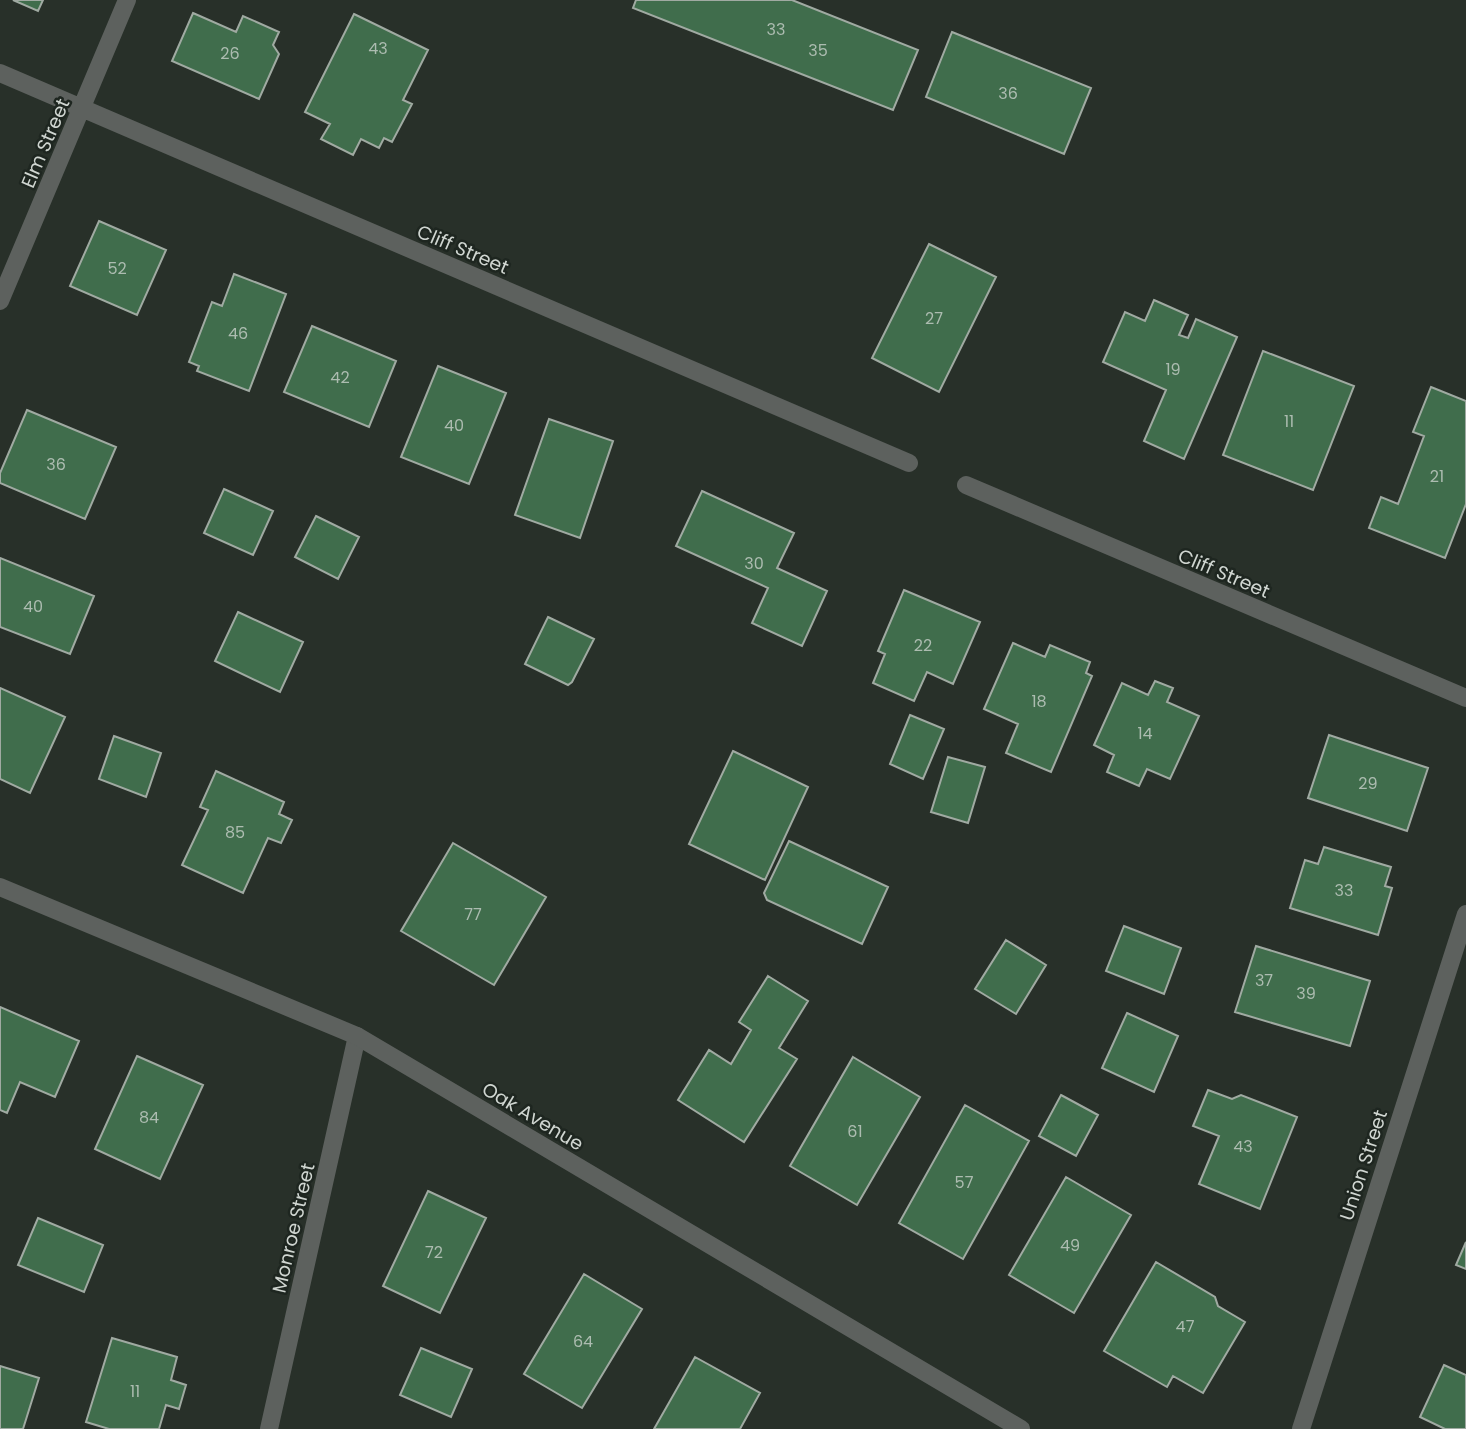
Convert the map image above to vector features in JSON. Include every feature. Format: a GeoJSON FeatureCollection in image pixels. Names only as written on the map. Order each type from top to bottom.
{"type":"FeatureCollection","features":[{"type":"Feature","properties":{"kind":"street","name":"Elm Street"},"geometry":{"type":"LineString","coordinates":[[0,301],[127,0]]}},
{"type":"Feature","properties":{"kind":"street","name":"Cliff Street"},"geometry":{"type":"LineString","coordinates":[[0,74],[909,463]]}},
{"type":"Feature","properties":{"kind":"street","name":"Cliff Street"},"geometry":{"type":"LineString","coordinates":[[966,485],[1466,698]]}},
{"type":"Feature","properties":{"kind":"street","name":"Oak Avenue"},"geometry":{"type":"LineString","coordinates":[[0,887],[357,1036],[1021,1429]]}},
{"type":"Feature","properties":{"kind":"street","name":"Union Street"},"geometry":{"type":"LineString","coordinates":[[1301,1429],[1466,914]]}},
{"type":"Feature","properties":{"kind":"street","name":"Monroe Street"},"geometry":{"type":"LineString","coordinates":[[270,1429],[357,1036]]}},
{"type":"Feature","properties":{"kind":"building"},"geometry":{"type":"Polygon","coordinates":[[[13,0],[43,0],[38,11],[13,0]]]}},
{"type":"Feature","properties":{"kind":"building"},"geometry":{"type":"Polygon","coordinates":[[[636,0],[792,0],[918,50],[893,110],[633,8],[636,0]]]}},
{"type":"Feature","properties":{"kind":"building"},"geometry":{"type":"Polygon","coordinates":[[[193,13],[236,32],[243,16],[279,32],[273,45],[279,54],[259,99],[172,61],[193,13]]]}},
{"type":"Feature","properties":{"kind":"building"},"geometry":{"type":"Polygon","coordinates":[[[354,14],[428,50],[403,100],[412,104],[392,142],[384,138],[379,148],[361,139],[353,155],[321,139],[330,124],[305,112],[354,14]]]}},
{"type":"Feature","properties":{"kind":"building"},"geometry":{"type":"Polygon","coordinates":[[[952,32],[1091,88],[1064,154],[926,97],[952,32]]]}},
{"type":"Feature","properties":{"kind":"building"},"geometry":{"type":"Polygon","coordinates":[[[99,221],[166,250],[137,315],[70,286],[99,221]]]}},
{"type":"Feature","properties":{"kind":"building"},"geometry":{"type":"Polygon","coordinates":[[[929,244],[996,277],[939,392],[872,358],[929,244]]]}},
{"type":"Feature","properties":{"kind":"building"},"geometry":{"type":"Polygon","coordinates":[[[234,274],[286,294],[249,391],[197,371],[199,366],[189,362],[212,302],[222,306],[234,274]]]}},
{"type":"Feature","properties":{"kind":"building"},"geometry":{"type":"Polygon","coordinates":[[[1154,300],[1188,315],[1179,335],[1188,338],[1196,319],[1237,337],[1184,459],[1144,441],[1166,390],[1103,362],[1125,312],[1145,321],[1154,300]]]}},
{"type":"Feature","properties":{"kind":"building"},"geometry":{"type":"Polygon","coordinates":[[[312,326],[396,361],[369,427],[284,392],[312,326]]]}},
{"type":"Feature","properties":{"kind":"building"},"geometry":{"type":"Polygon","coordinates":[[[1263,351],[1354,386],[1313,490],[1223,455],[1263,351]]]}},
{"type":"Feature","properties":{"kind":"building"},"geometry":{"type":"Polygon","coordinates":[[[438,366],[506,393],[469,484],[401,457],[438,366]]]}},
{"type":"Feature","properties":{"kind":"building"},"geometry":{"type":"Polygon","coordinates":[[[1431,387],[1466,401],[1466,504],[1445,558],[1369,528],[1381,497],[1398,504],[1424,436],[1413,432],[1431,387]]]}},
{"type":"Feature","properties":{"kind":"building"},"geometry":{"type":"Polygon","coordinates":[[[27,410],[116,447],[85,519],[0,483],[0,473],[27,410]]]}},
{"type":"Feature","properties":{"kind":"building"},"geometry":{"type":"Polygon","coordinates":[[[549,419],[613,441],[580,538],[515,515],[549,419]]]}},
{"type":"Feature","properties":{"kind":"building"},"geometry":{"type":"Polygon","coordinates":[[[224,489],[273,511],[253,555],[204,533],[224,489]]]}},
{"type":"Feature","properties":{"kind":"building"},"geometry":{"type":"Polygon","coordinates":[[[702,491],[794,533],[777,568],[827,591],[802,646],[752,623],[768,588],[676,546],[702,491]]]}},
{"type":"Feature","properties":{"kind":"building"},"geometry":{"type":"Polygon","coordinates":[[[316,516],[359,537],[338,579],[295,557],[316,516]]]}},
{"type":"Feature","properties":{"kind":"building"},"geometry":{"type":"Polygon","coordinates":[[[0,558],[94,596],[70,654],[0,627],[0,558]]]}},
{"type":"Feature","properties":{"kind":"building"},"geometry":{"type":"Polygon","coordinates":[[[904,590],[980,622],[953,684],[927,672],[914,701],[873,683],[885,654],[878,651],[904,590]]]}},
{"type":"Feature","properties":{"kind":"building"},"geometry":{"type":"Polygon","coordinates":[[[238,612],[303,642],[280,692],[215,661],[238,612]]]}},
{"type":"Feature","properties":{"kind":"building"},"geometry":{"type":"Polygon","coordinates":[[[548,617],[594,639],[568,685],[525,664],[548,617]]]}},
{"type":"Feature","properties":{"kind":"building"},"geometry":{"type":"Polygon","coordinates":[[[1013,643],[1045,657],[1050,645],[1090,662],[1086,673],[1092,676],[1051,772],[1006,753],[1018,724],[984,709],[1013,643]]]}},
{"type":"Feature","properties":{"kind":"building"},"geometry":{"type":"Polygon","coordinates":[[[1155,681],[1173,688],[1167,702],[1199,716],[1170,779],[1147,769],[1139,786],[1107,772],[1114,755],[1094,745],[1122,683],[1148,695],[1155,681]]]}},
{"type":"Feature","properties":{"kind":"building"},"geometry":{"type":"Polygon","coordinates":[[[0,688],[65,717],[30,793],[0,779],[0,688]]]}},
{"type":"Feature","properties":{"kind":"building"},"geometry":{"type":"Polygon","coordinates":[[[910,715],[944,729],[923,779],[890,764],[910,715]]]}},
{"type":"Feature","properties":{"kind":"building"},"geometry":{"type":"Polygon","coordinates":[[[1329,735],[1428,768],[1407,831],[1308,798],[1329,735]]]}},
{"type":"Feature","properties":{"kind":"building"},"geometry":{"type":"Polygon","coordinates":[[[114,736],[161,753],[146,797],[99,779],[114,736]]]}},
{"type":"Feature","properties":{"kind":"building"},"geometry":{"type":"Polygon","coordinates":[[[733,751],[808,787],[765,880],[689,844],[733,751]]]}},
{"type":"Feature","properties":{"kind":"building"},"geometry":{"type":"Polygon","coordinates":[[[948,757],[985,767],[968,823],[931,812],[948,757]]]}},
{"type":"Feature","properties":{"kind":"building"},"geometry":{"type":"Polygon","coordinates":[[[216,771],[284,802],[279,814],[292,820],[281,843],[268,838],[243,893],[182,865],[208,810],[200,807],[216,771]]]}},
{"type":"Feature","properties":{"kind":"building"},"geometry":{"type":"Polygon","coordinates":[[[789,841],[888,887],[862,944],[767,900],[764,893],[789,841]]]}},
{"type":"Feature","properties":{"kind":"building"},"geometry":{"type":"Polygon","coordinates":[[[453,843],[546,897],[494,985],[401,931],[453,843]]]}},
{"type":"Feature","properties":{"kind":"building"},"geometry":{"type":"Polygon","coordinates":[[[1324,847],[1391,867],[1385,886],[1392,888],[1378,935],[1290,908],[1305,860],[1318,864],[1324,847]]]}},
{"type":"Feature","properties":{"kind":"building"},"geometry":{"type":"Polygon","coordinates":[[[1124,926],[1181,948],[1164,994],[1106,971],[1124,926]]]}},
{"type":"Feature","properties":{"kind":"building"},"geometry":{"type":"Polygon","coordinates":[[[1006,940],[1046,965],[1016,1014],[975,989],[1006,940]]]}},
{"type":"Feature","properties":{"kind":"building"},"geometry":{"type":"Polygon","coordinates":[[[1256,946],[1370,981],[1350,1046],[1235,1012],[1256,946]]]}},
{"type":"Feature","properties":{"kind":"building"},"geometry":{"type":"Polygon","coordinates":[[[768,976],[808,1001],[779,1048],[797,1059],[744,1142],[678,1100],[709,1050],[731,1064],[751,1030],[739,1022],[768,976]]]}},
{"type":"Feature","properties":{"kind":"building"},"geometry":{"type":"Polygon","coordinates":[[[0,1007],[79,1041],[55,1097],[20,1082],[7,1113],[0,1110],[0,1007]]]}},
{"type":"Feature","properties":{"kind":"building"},"geometry":{"type":"Polygon","coordinates":[[[1127,1013],[1178,1036],[1154,1092],[1102,1068],[1127,1013]]]}},
{"type":"Feature","properties":{"kind":"building"},"geometry":{"type":"Polygon","coordinates":[[[137,1056],[203,1085],[160,1179],[95,1149],[137,1056]]]}},
{"type":"Feature","properties":{"kind":"building"},"geometry":{"type":"Polygon","coordinates":[[[853,1057],[920,1097],[857,1205],[790,1166],[853,1057]]]}},
{"type":"Feature","properties":{"kind":"building"},"geometry":{"type":"Polygon","coordinates":[[[1208,1090],[1232,1099],[1241,1095],[1297,1117],[1260,1209],[1199,1184],[1219,1136],[1193,1126],[1208,1090]]]}},
{"type":"Feature","properties":{"kind":"building"},"geometry":{"type":"Polygon","coordinates":[[[1061,1095],[1098,1115],[1076,1156],[1039,1136],[1061,1095]]]}},
{"type":"Feature","properties":{"kind":"building"},"geometry":{"type":"Polygon","coordinates":[[[965,1105],[1029,1141],[963,1259],[899,1223],[965,1105]]]}},
{"type":"Feature","properties":{"kind":"building"},"geometry":{"type":"Polygon","coordinates":[[[1066,1177],[1131,1215],[1074,1313],[1009,1275],[1066,1177]]]}},
{"type":"Feature","properties":{"kind":"building"},"geometry":{"type":"Polygon","coordinates":[[[428,1191],[486,1218],[440,1313],[383,1286],[428,1191]]]}},
{"type":"Feature","properties":{"kind":"building"},"geometry":{"type":"Polygon","coordinates":[[[38,1218],[103,1245],[84,1292],[18,1265],[38,1218]]]}},
{"type":"Feature","properties":{"kind":"building"},"geometry":{"type":"Polygon","coordinates":[[[1466,1242],[1466,1269],[1456,1265],[1466,1242]]]}},
{"type":"Feature","properties":{"kind":"building"},"geometry":{"type":"Polygon","coordinates":[[[1156,1262],[1215,1297],[1218,1306],[1245,1322],[1203,1393],[1173,1376],[1167,1387],[1104,1351],[1156,1262]]]}},
{"type":"Feature","properties":{"kind":"building"},"geometry":{"type":"Polygon","coordinates":[[[584,1274],[642,1309],[582,1408],[524,1374],[584,1274]]]}},
{"type":"Feature","properties":{"kind":"building"},"geometry":{"type":"Polygon","coordinates":[[[112,1338],[177,1357],[171,1380],[186,1385],[179,1409],[166,1405],[159,1429],[109,1429],[86,1422],[112,1338]]]}},
{"type":"Feature","properties":{"kind":"building"},"geometry":{"type":"Polygon","coordinates":[[[421,1348],[472,1369],[451,1417],[400,1395],[421,1348]]]}},
{"type":"Feature","properties":{"kind":"building"},"geometry":{"type":"Polygon","coordinates":[[[695,1357],[760,1393],[740,1429],[654,1429],[695,1357]]]}},
{"type":"Feature","properties":{"kind":"building"},"geometry":{"type":"Polygon","coordinates":[[[1444,1365],[1466,1375],[1466,1429],[1445,1429],[1420,1417],[1444,1365]]]}},
{"type":"Feature","properties":{"kind":"building"},"geometry":{"type":"Polygon","coordinates":[[[0,1366],[39,1378],[23,1429],[0,1429],[0,1366]]]}}]}
